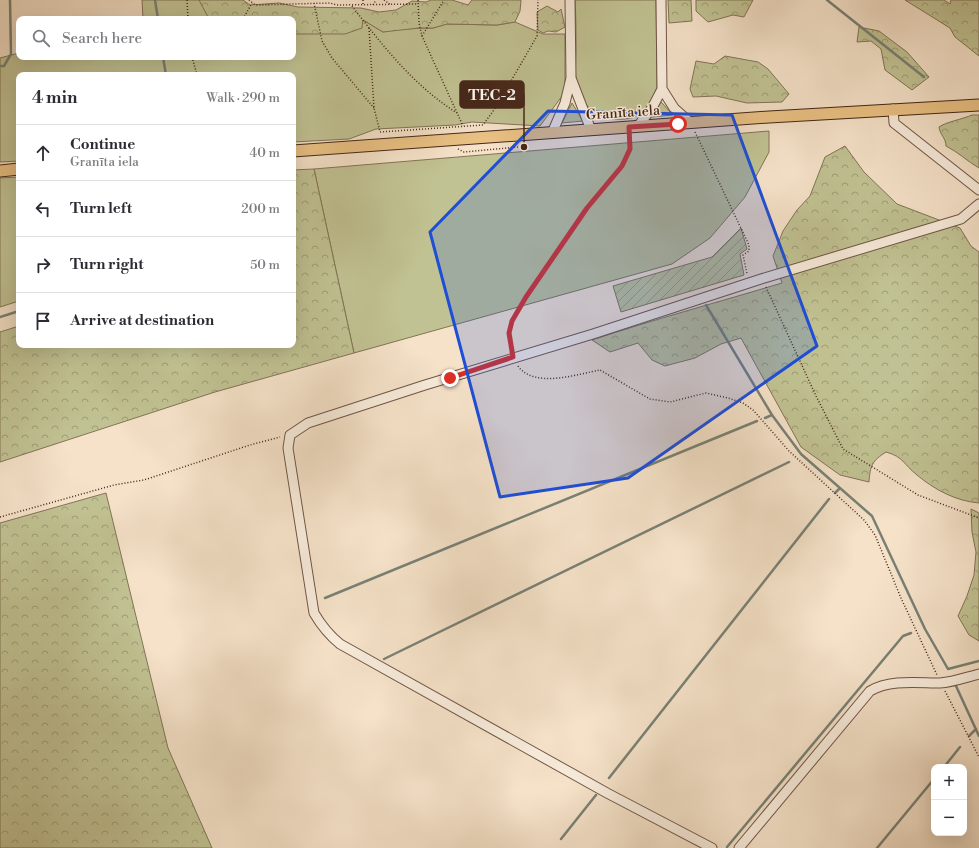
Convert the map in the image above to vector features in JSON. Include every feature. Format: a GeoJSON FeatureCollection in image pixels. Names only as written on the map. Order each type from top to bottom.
{"type":"FeatureCollection","features":[{"type":"Feature","properties":{"kind":"main road","name":"Granīta iela"},"geometry":{"type":"LineString","coordinates":[[296,151],[893,109],[979,105]]}},
{"type":"Feature","properties":{"kind":"main road"},"geometry":{"type":"LineString","coordinates":[[0,171],[16,169]]}},
{"type":"Feature","properties":{"kind":"street"},"geometry":{"type":"LineString","coordinates":[[552,133],[565,103],[571,78],[570,0]]}},
{"type":"Feature","properties":{"kind":"street"},"geometry":{"type":"LineString","coordinates":[[633,127],[652,108],[662,89],[661,0]]}},
{"type":"Feature","properties":{"kind":"street"},"geometry":{"type":"LineString","coordinates":[[571,78],[591,130]]}},
{"type":"Feature","properties":{"kind":"street"},"geometry":{"type":"LineString","coordinates":[[662,89],[674,108],[691,123]]}},
{"type":"Feature","properties":{"kind":"street"},"geometry":{"type":"LineString","coordinates":[[893,109],[894,122],[979,190]]}},
{"type":"Feature","properties":{"kind":"street"},"geometry":{"type":"LineString","coordinates":[[712,848],[607,794],[340,644],[333,638],[314,613],[288,448],[290,435],[308,423],[513,357],[593,334],[761,279],[961,219],[979,204]]}},
{"type":"Feature","properties":{"kind":"street"},"geometry":{"type":"LineString","coordinates":[[739,848],[870,691],[878,686],[887,684],[941,683],[979,674]]}},
{"type":"Feature","properties":{"kind":"path"},"geometry":{"type":"LineString","coordinates":[[187,0],[188,16]]}},
{"type":"Feature","properties":{"kind":"path"},"geometry":{"type":"LineString","coordinates":[[249,0],[258,5],[288,3],[322,3],[352,6],[418,4]]}},
{"type":"Feature","properties":{"kind":"path"},"geometry":{"type":"LineString","coordinates":[[363,0],[363,5]]}},
{"type":"Feature","properties":{"kind":"path"},"geometry":{"type":"LineString","coordinates":[[372,5],[376,0]]}},
{"type":"Feature","properties":{"kind":"path"},"geometry":{"type":"LineString","coordinates":[[384,0],[391,5]]}},
{"type":"Feature","properties":{"kind":"path"},"geometry":{"type":"LineString","coordinates":[[418,0],[419,23],[422,36],[463,126]]}},
{"type":"Feature","properties":{"kind":"path"},"geometry":{"type":"LineString","coordinates":[[422,36],[444,0]]}},
{"type":"Feature","properties":{"kind":"path"},"geometry":{"type":"LineString","coordinates":[[369,28],[374,108],[380,132],[483,125],[496,107],[537,36],[538,0]]}},
{"type":"Feature","properties":{"kind":"path"},"geometry":{"type":"LineString","coordinates":[[245,16],[252,3]]}},
{"type":"Feature","properties":{"kind":"path"},"geometry":{"type":"LineString","coordinates":[[314,3],[322,41],[336,63],[374,108]]}},
{"type":"Feature","properties":{"kind":"path"},"geometry":{"type":"LineString","coordinates":[[352,6],[412,78],[440,102],[457,113]]}},
{"type":"Feature","properties":{"kind":"path"},"geometry":{"type":"LineString","coordinates":[[193,60],[196,72]]}},
{"type":"Feature","properties":{"kind":"path"},"geometry":{"type":"LineString","coordinates":[[691,123],[749,245],[749,251],[743,255],[749,284]]}},
{"type":"Feature","properties":{"kind":"path"},"geometry":{"type":"LineString","coordinates":[[633,127],[630,149],[622,166],[587,208],[526,297],[512,321],[509,333],[513,357],[521,369],[534,377],[555,379],[600,370],[650,399],[670,402],[706,393],[728,398],[753,410],[789,451],[864,520],[875,535],[901,598],[941,683],[979,757]]}},
{"type":"Feature","properties":{"kind":"path"},"geometry":{"type":"LineString","coordinates":[[458,147],[459,151],[464,152],[518,147]]}},
{"type":"Feature","properties":{"kind":"path"},"geometry":{"type":"LineString","coordinates":[[761,279],[773,301],[816,396],[843,449],[918,495],[979,518]]}},
{"type":"Feature","properties":{"kind":"path"},"geometry":{"type":"LineString","coordinates":[[0,517],[114,485],[144,480],[250,445],[290,435]]}},
{"type":"Feature","properties":{"kind":"highlighted area"},"geometry":{"type":"Polygon","coordinates":[[[548,111],[732,115],[817,346],[628,478],[500,497],[430,232],[548,111]]]}},
{"type":"Feature","properties":{"kind":"green space"},"geometry":{"type":"Polygon","coordinates":[[[142,0],[202,0],[209,16],[143,16],[142,0]]]}},
{"type":"Feature","properties":{"kind":"green space"},"geometry":{"type":"Polygon","coordinates":[[[199,0],[243,0],[250,5],[279,3],[298,7],[361,8],[379,12],[396,10],[412,1],[426,2],[431,0],[452,0],[468,5],[472,0],[521,0],[520,11],[515,22],[497,25],[447,24],[433,28],[383,32],[363,20],[362,28],[345,34],[296,34],[296,16],[207,16],[199,0]]]}},
{"type":"Feature","properties":{"kind":"green space"},"geometry":{"type":"Polygon","coordinates":[[[575,0],[656,0],[657,87],[646,109],[637,116],[617,119],[602,116],[590,108],[581,96],[578,89],[576,74],[575,0]]]}},
{"type":"Feature","properties":{"kind":"green space"},"geometry":{"type":"Polygon","coordinates":[[[668,0],[691,0],[692,21],[669,23],[668,0]]]}},
{"type":"Feature","properties":{"kind":"green space"},"geometry":{"type":"Polygon","coordinates":[[[696,0],[753,0],[744,17],[733,15],[708,22],[696,11],[696,0]]]}},
{"type":"Feature","properties":{"kind":"green space"},"geometry":{"type":"Polygon","coordinates":[[[905,0],[944,0],[950,4],[951,0],[979,0],[979,56],[955,37],[950,28],[905,0]]]}},
{"type":"Feature","properties":{"kind":"green space"},"geometry":{"type":"Polygon","coordinates":[[[547,6],[558,12],[561,9],[565,27],[556,32],[548,31],[543,33],[538,30],[537,12],[547,6]]]}},
{"type":"Feature","properties":{"kind":"green space"},"geometry":{"type":"Polygon","coordinates":[[[363,20],[383,32],[400,29],[433,28],[447,24],[497,25],[515,22],[543,34],[565,34],[565,92],[540,126],[472,122],[455,125],[376,129],[349,139],[296,142],[296,72],[16,72],[16,161],[0,162],[0,58],[16,54],[16,60],[296,60],[296,33],[363,20]]]}},
{"type":"Feature","properties":{"kind":"green space"},"geometry":{"type":"Polygon","coordinates":[[[859,27],[879,31],[907,52],[929,77],[912,90],[885,70],[881,49],[871,41],[857,42],[859,27]]]}},
{"type":"Feature","properties":{"kind":"green space"},"geometry":{"type":"Polygon","coordinates":[[[725,56],[758,62],[768,69],[789,94],[782,102],[747,103],[716,96],[693,97],[690,89],[696,61],[714,64],[725,56]]]}},
{"type":"Feature","properties":{"kind":"green space"},"geometry":{"type":"Polygon","coordinates":[[[661,102],[673,115],[652,117],[661,102]]]}},
{"type":"Feature","properties":{"kind":"green space"},"geometry":{"type":"Polygon","coordinates":[[[572,103],[583,121],[562,123],[572,103]]]}},
{"type":"Feature","properties":{"kind":"green space"},"geometry":{"type":"Polygon","coordinates":[[[972,115],[979,115],[979,168],[946,146],[939,127],[972,115]]]}},
{"type":"Feature","properties":{"kind":"green space"},"geometry":{"type":"Polygon","coordinates":[[[769,131],[769,152],[745,197],[710,238],[672,264],[354,353],[314,169],[769,131]]]}},
{"type":"Feature","properties":{"kind":"green space"},"geometry":{"type":"Polygon","coordinates":[[[845,146],[864,172],[897,204],[960,228],[971,246],[979,252],[979,503],[962,500],[938,490],[912,471],[896,456],[886,452],[873,464],[869,482],[840,475],[801,447],[741,338],[721,344],[695,358],[665,366],[652,360],[638,343],[610,352],[592,340],[782,283],[773,256],[783,231],[797,210],[810,196],[825,157],[845,146]]]}},
{"type":"Feature","properties":{"kind":"green space"},"geometry":{"type":"Polygon","coordinates":[[[314,169],[354,353],[215,392],[0,462],[0,332],[16,327],[16,348],[296,348],[296,170],[314,169]]]}},
{"type":"Feature","properties":{"kind":"green space"},"geometry":{"type":"Polygon","coordinates":[[[16,177],[16,302],[0,307],[0,178],[16,177]]]}},
{"type":"Feature","properties":{"kind":"green space"},"geometry":{"type":"Polygon","coordinates":[[[741,228],[747,249],[740,254],[744,275],[621,312],[613,286],[712,257],[741,228]]]}},
{"type":"Feature","properties":{"kind":"green space"},"geometry":{"type":"Polygon","coordinates":[[[106,493],[168,748],[212,848],[0,848],[0,523],[106,493]]]}},
{"type":"Feature","properties":{"kind":"green space"},"geometry":{"type":"Polygon","coordinates":[[[971,509],[979,513],[979,641],[969,635],[958,616],[974,575],[976,552],[972,532],[971,509]]]}},
{"type":"Feature","properties":{"kind":"waterway"},"geometry":{"type":"LineString","coordinates":[[0,66],[4,66],[11,54],[10,0]]}},
{"type":"Feature","properties":{"kind":"waterway"},"geometry":{"type":"LineString","coordinates":[[155,0],[158,16]]}},
{"type":"Feature","properties":{"kind":"waterway"},"geometry":{"type":"LineString","coordinates":[[827,0],[924,77]]}},
{"type":"Feature","properties":{"kind":"waterway"},"geometry":{"type":"LineString","coordinates":[[164,60],[166,72]]}},
{"type":"Feature","properties":{"kind":"waterway"},"geometry":{"type":"LineString","coordinates":[[706,305],[772,415],[801,454],[872,516],[925,629],[948,669],[979,661]]}},
{"type":"Feature","properties":{"kind":"waterway"},"geometry":{"type":"LineString","coordinates":[[0,317],[16,312]]}},
{"type":"Feature","properties":{"kind":"waterway"},"geometry":{"type":"LineString","coordinates":[[765,418],[772,415]]}},
{"type":"Feature","properties":{"kind":"waterway"},"geometry":{"type":"LineString","coordinates":[[325,598],[757,421]]}},
{"type":"Feature","properties":{"kind":"waterway"},"geometry":{"type":"LineString","coordinates":[[384,659],[789,462]]}},
{"type":"Feature","properties":{"kind":"waterway"},"geometry":{"type":"LineString","coordinates":[[835,493],[840,488]]}},
{"type":"Feature","properties":{"kind":"waterway"},"geometry":{"type":"LineString","coordinates":[[609,778],[829,499]]}},
{"type":"Feature","properties":{"kind":"waterway"},"geometry":{"type":"LineString","coordinates":[[727,847],[903,636],[911,633]]}},
{"type":"Feature","properties":{"kind":"waterway"},"geometry":{"type":"LineString","coordinates":[[956,686],[979,736]]}},
{"type":"Feature","properties":{"kind":"waterway"},"geometry":{"type":"LineString","coordinates":[[969,736],[976,729]]}},
{"type":"Feature","properties":{"kind":"waterway"},"geometry":{"type":"LineString","coordinates":[[946,764],[960,747]]}},
{"type":"Feature","properties":{"kind":"waterway"},"geometry":{"type":"LineString","coordinates":[[877,848],[931,783]]}},
{"type":"Feature","properties":{"kind":"waterway"},"geometry":{"type":"LineString","coordinates":[[561,839],[596,795]]}},
{"type":"Feature","properties":{"kind":"place","name":"TEC-2"},"geometry":{"type":"Point","coordinates":[524,147]}},
{"type":"Feature","properties":{"kind":"route"},"geometry":{"type":"LineString","coordinates":[[450,378],[513,357],[509,333],[512,321],[526,297],[587,208],[622,166],[630,149],[629,127],[678,124]]}}]}
